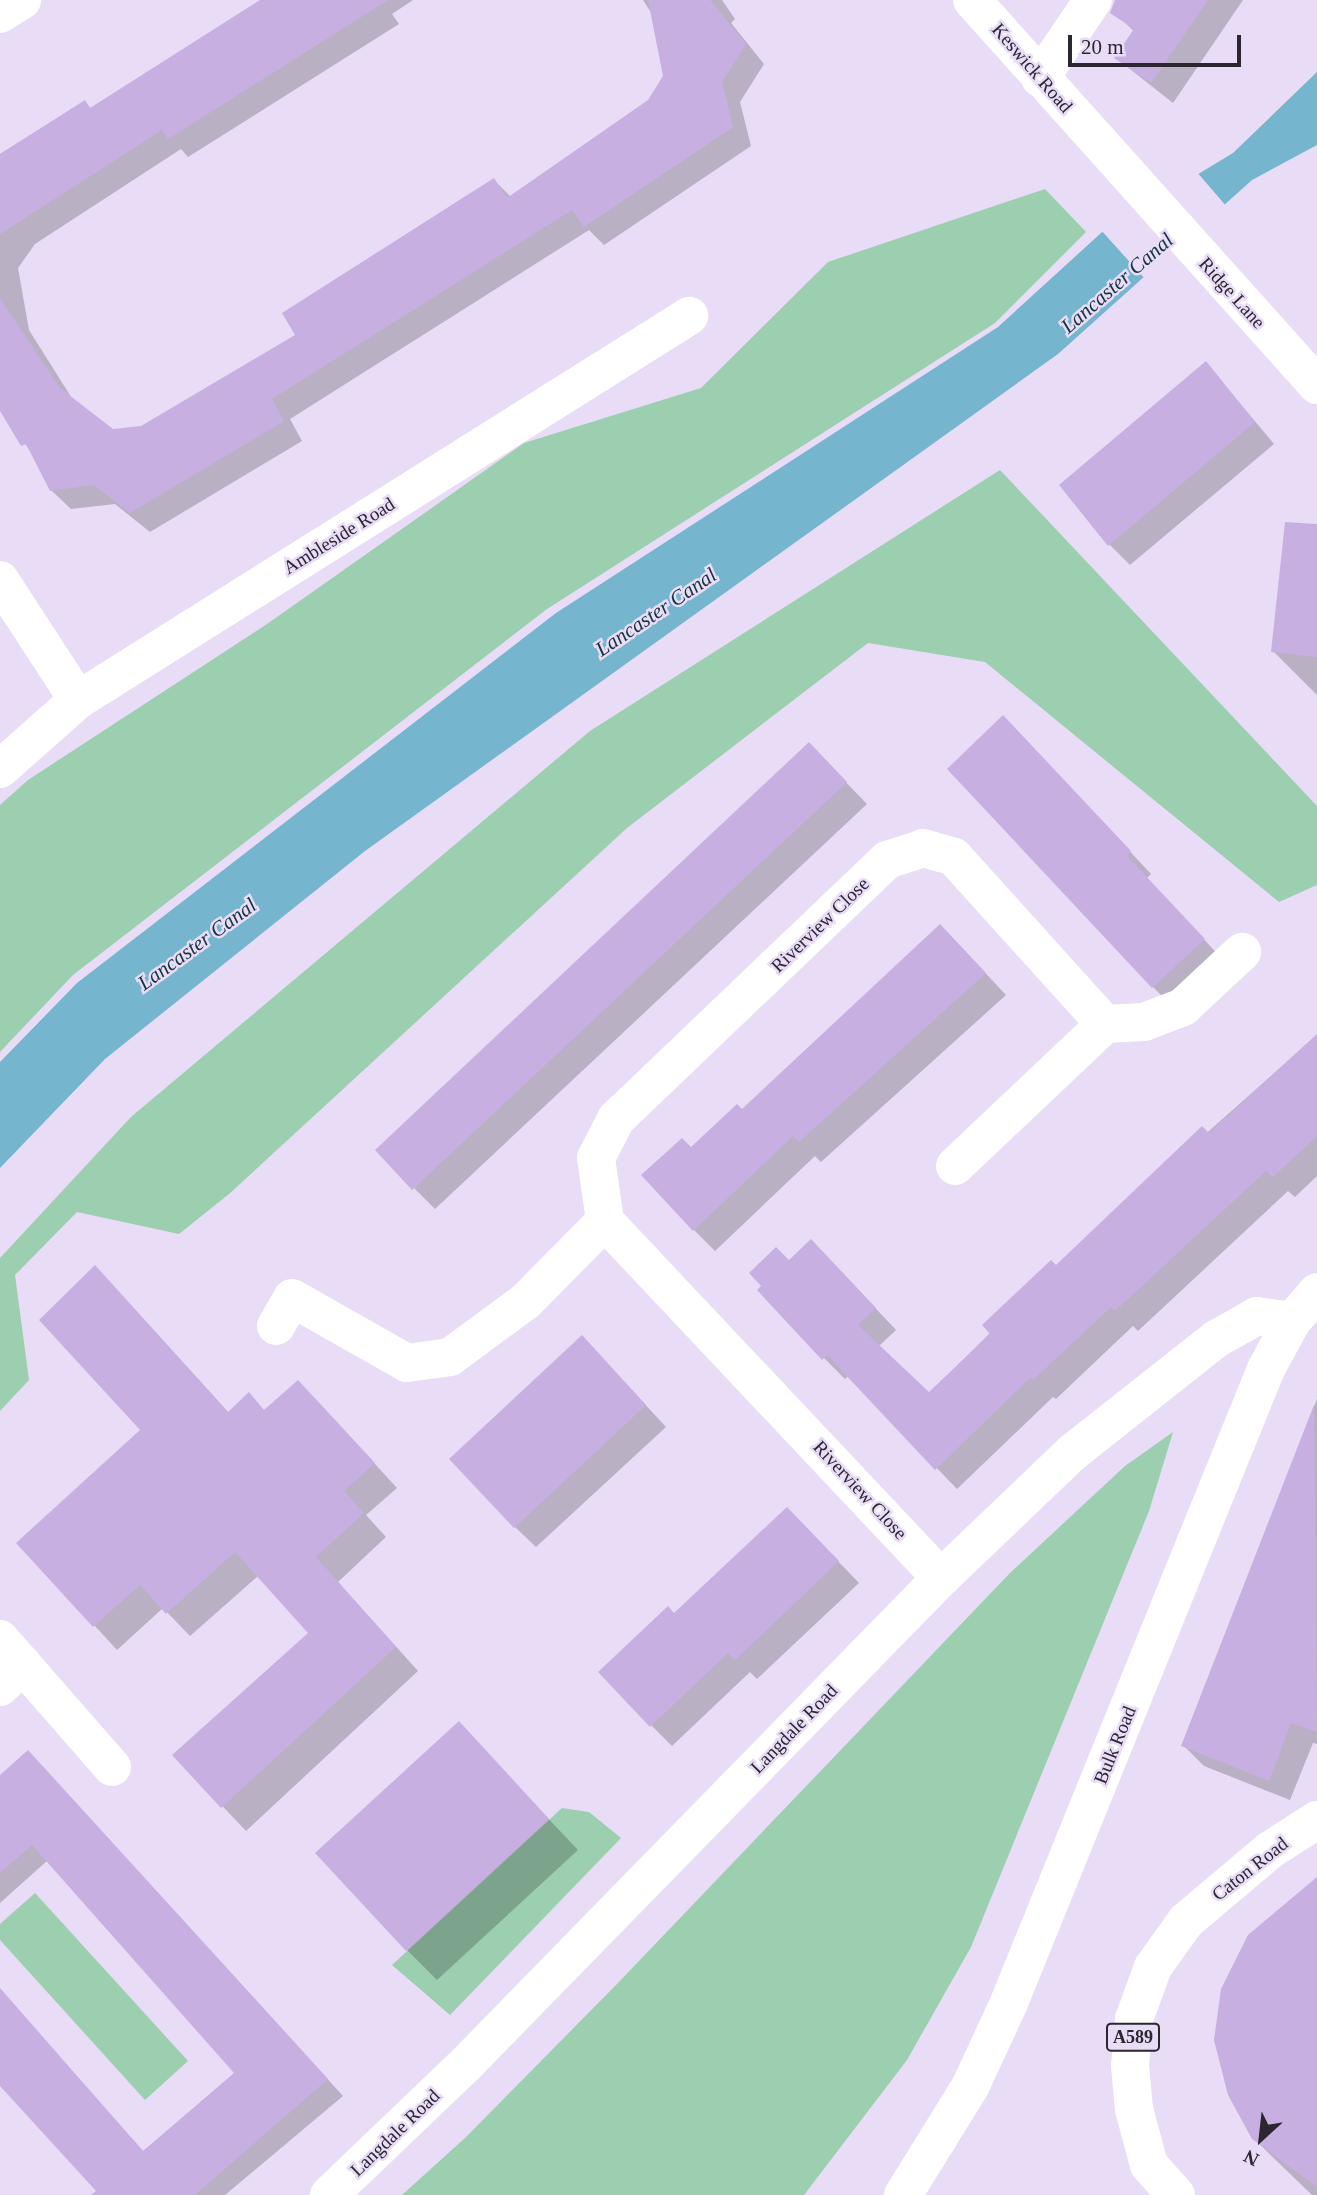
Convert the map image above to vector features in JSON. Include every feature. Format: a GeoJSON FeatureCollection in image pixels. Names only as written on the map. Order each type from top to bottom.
{"type":"FeatureCollection","features":[{"type":"Feature","properties":{"kind":"street"},"geometry":{"type":"LineString","coordinates":[[0,15],[22,0]]}},
{"type":"Feature","properties":{"kind":"street","name":"Keswick Road"},"geometry":{"type":"LineString","coordinates":[[972,0],[1091,136]]}},
{"type":"Feature","properties":{"kind":"street"},"geometry":{"type":"LineString","coordinates":[[1040,78],[1093,0]]}},
{"type":"Feature","properties":{"kind":"street","name":"Ridge Lane"},"geometry":{"type":"LineString","coordinates":[[1091,136],[1216,277],[1317,385]]}},
{"type":"Feature","properties":{"kind":"street","name":"Ambleside Road"},"geometry":{"type":"LineString","coordinates":[[0,769],[78,700],[689,316]]}},
{"type":"Feature","properties":{"kind":"street"},"geometry":{"type":"LineString","coordinates":[[0,580],[78,700]]}},
{"type":"Feature","properties":{"kind":"street","name":"Riverview Close"},"geometry":{"type":"LineString","coordinates":[[941,1578],[605,1220],[596,1158],[616,1119],[887,860],[923,848],[954,857],[1105,1024]]}},
{"type":"Feature","properties":{"kind":"street"},"geometry":{"type":"LineString","coordinates":[[955,1166],[1105,1024],[1144,1022],[1183,1007],[1242,952]]}},
{"type":"Feature","properties":{"kind":"street"},"geometry":{"type":"LineString","coordinates":[[276,1326],[292,1298],[407,1363],[450,1357],[526,1301],[605,1220]]}},
{"type":"Feature","properties":{"kind":"street","name":"Bulk Road"},"geometry":{"type":"LineString","coordinates":[[903,2195],[970,2087],[1008,2005],[1236,1440],[1292,1321],[1317,1292]]}},
{"type":"Feature","properties":{"kind":"street","name":"Langdale Road"},"geometry":{"type":"LineString","coordinates":[[329,2195],[458,2072],[941,1578],[1073,1452],[1216,1339],[1257,1316],[1292,1321]]}},
{"type":"Feature","properties":{"kind":"street"},"geometry":{"type":"LineString","coordinates":[[8,1664],[113,1767]]}},
{"type":"Feature","properties":{"kind":"street","name":"Caton Road"},"geometry":{"type":"LineString","coordinates":[[1145,2180],[1133,2099],[1134,2019],[1153,1967],[1186,1921],[1270,1850],[1317,1820]]}},
{"type":"Feature","properties":{"kind":"street","name":"A589"},"geometry":{"type":"LineString","coordinates":[[1145,2180],[1176,2195]]}},
{"type":"Feature","properties":{"kind":"green space"},"geometry":{"type":"Polygon","coordinates":[[[1045,189],[1086,232],[995,323],[547,609],[73,975],[0,1052],[0,805],[28,780],[267,624],[524,443],[701,388],[828,262],[1045,189]]]}},
{"type":"Feature","properties":{"kind":"green space"},"geometry":{"type":"Polygon","coordinates":[[[1000,470],[1317,806],[1317,885],[1279,902],[985,662],[868,643],[627,828],[229,1194],[179,1234],[77,1212],[15,1275],[29,1380],[0,1411],[0,1258],[131,1117],[590,731],[1000,470]]]}},
{"type":"Feature","properties":{"kind":"green space"},"geometry":{"type":"Polygon","coordinates":[[[1173,1432],[1149,1511],[971,1947],[907,2060],[804,2195],[402,2195],[465,2138],[617,1984],[1010,1573],[1125,1466],[1173,1432]]]}},
{"type":"Feature","properties":{"kind":"green space"},"geometry":{"type":"Polygon","coordinates":[[[562,1808],[589,1812],[621,1838],[450,2015],[392,1965],[562,1808]]]}},
{"type":"Feature","properties":{"kind":"green space"},"geometry":{"type":"Polygon","coordinates":[[[35,1893],[188,2061],[145,2100],[0,1940],[0,1924],[35,1893]]]}},
{"type":"Feature","properties":{"kind":"water","name":"Lancaster Canal"},"geometry":{"type":"Polygon","coordinates":[[[1317,72],[1317,145],[1252,180],[1058,354],[365,851],[105,1059],[0,1168],[0,1062],[77,983],[556,613],[998,327],[1101,233],[1233,153],[1317,72]]]}},
{"type":"Feature","properties":{"kind":"pier"},"geometry":{"type":"Polygon","coordinates":[[[1196,171],[1227,207],[1146,280],[1100,229],[1196,171]]]}},
{"type":"Feature","properties":{"kind":"building"},"geometry":{"type":"Polygon","coordinates":[[[260,0],[388,0],[168,139],[162,130],[0,234],[0,154],[85,100],[90,108],[260,0]]]}},
{"type":"Feature","properties":{"kind":"building"},"geometry":{"type":"Polygon","coordinates":[[[648,0],[710,0],[746,44],[722,82],[733,127],[584,227],[572,210],[272,399],[284,421],[130,513],[94,485],[50,491],[26,444],[21,446],[0,411],[0,298],[60,388],[113,429],[141,426],[295,335],[282,313],[494,178],[507,198],[648,100],[663,76],[648,0]]]}},
{"type":"Feature","properties":{"kind":"building"},"geometry":{"type":"Polygon","coordinates":[[[1115,0],[1208,0],[1151,83],[1114,58],[1134,29],[1110,13],[1115,0]]]}},
{"type":"Feature","properties":{"kind":"building"},"geometry":{"type":"Polygon","coordinates":[[[1206,361],[1255,422],[1108,546],[1059,485],[1206,361]]]}},
{"type":"Feature","properties":{"kind":"building"},"geometry":{"type":"Polygon","coordinates":[[[1285,522],[1317,524],[1317,657],[1271,652],[1285,522]]]}},
{"type":"Feature","properties":{"kind":"building"},"geometry":{"type":"Polygon","coordinates":[[[1003,715],[1131,851],[1127,856],[1205,939],[1152,988],[947,769],[1003,715]]]}},
{"type":"Feature","properties":{"kind":"building"},"geometry":{"type":"Polygon","coordinates":[[[809,742],[847,782],[412,1190],[375,1150],[809,742]]]}},
{"type":"Feature","properties":{"kind":"building"},"geometry":{"type":"Polygon","coordinates":[[[940,924],[986,973],[799,1142],[793,1136],[693,1231],[641,1175],[682,1138],[691,1147],[737,1104],[742,1109],[940,924]]]}},
{"type":"Feature","properties":{"kind":"building"},"geometry":{"type":"Polygon","coordinates":[[[1317,1034],[1317,1136],[1273,1177],[1266,1171],[1115,1311],[1111,1307],[1033,1380],[1031,1377],[935,1470],[827,1355],[822,1360],[757,1290],[761,1286],[749,1273],[776,1247],[789,1260],[811,1239],[876,1308],[858,1325],[929,1392],[990,1334],[982,1325],[1051,1260],[1056,1265],[1202,1126],[1209,1133],[1317,1034]]]}},
{"type":"Feature","properties":{"kind":"building"},"geometry":{"type":"Polygon","coordinates":[[[95,1265],[228,1412],[249,1392],[264,1410],[298,1380],[375,1463],[344,1491],[364,1513],[316,1557],[396,1647],[221,1808],[172,1755],[308,1633],[235,1552],[166,1614],[140,1585],[93,1627],[16,1543],[140,1430],[39,1320],[95,1265]]]}},
{"type":"Feature","properties":{"kind":"building"},"geometry":{"type":"Polygon","coordinates":[[[582,1335],[646,1405],[514,1528],[449,1459],[582,1335]]]}},
{"type":"Feature","properties":{"kind":"building"},"geometry":{"type":"Polygon","coordinates":[[[1314,1405],[1317,1732],[1291,1723],[1269,1781],[1181,1746],[1314,1405]]]}},
{"type":"Feature","properties":{"kind":"building"},"geometry":{"type":"Polygon","coordinates":[[[787,1507],[839,1561],[735,1660],[728,1653],[650,1727],[598,1672],[668,1606],[674,1613],[787,1507]]]}},
{"type":"Feature","properties":{"kind":"building"},"geometry":{"type":"Polygon","coordinates":[[[459,1721],[549,1819],[406,1951],[315,1853],[459,1721]]]}},
{"type":"Feature","properties":{"kind":"building"},"geometry":{"type":"Polygon","coordinates":[[[28,1750],[328,2079],[195,2195],[91,2195],[96,2191],[0,2086],[0,1988],[143,2151],[234,2073],[32,1845],[0,1873],[0,1775],[28,1750]]]}},
{"type":"Feature","properties":{"kind":"building"},"geometry":{"type":"Polygon","coordinates":[[[1317,1877],[1317,2187],[1252,2139],[1228,2095],[1214,2040],[1221,1989],[1248,1935],[1317,1877]]]}}]}
